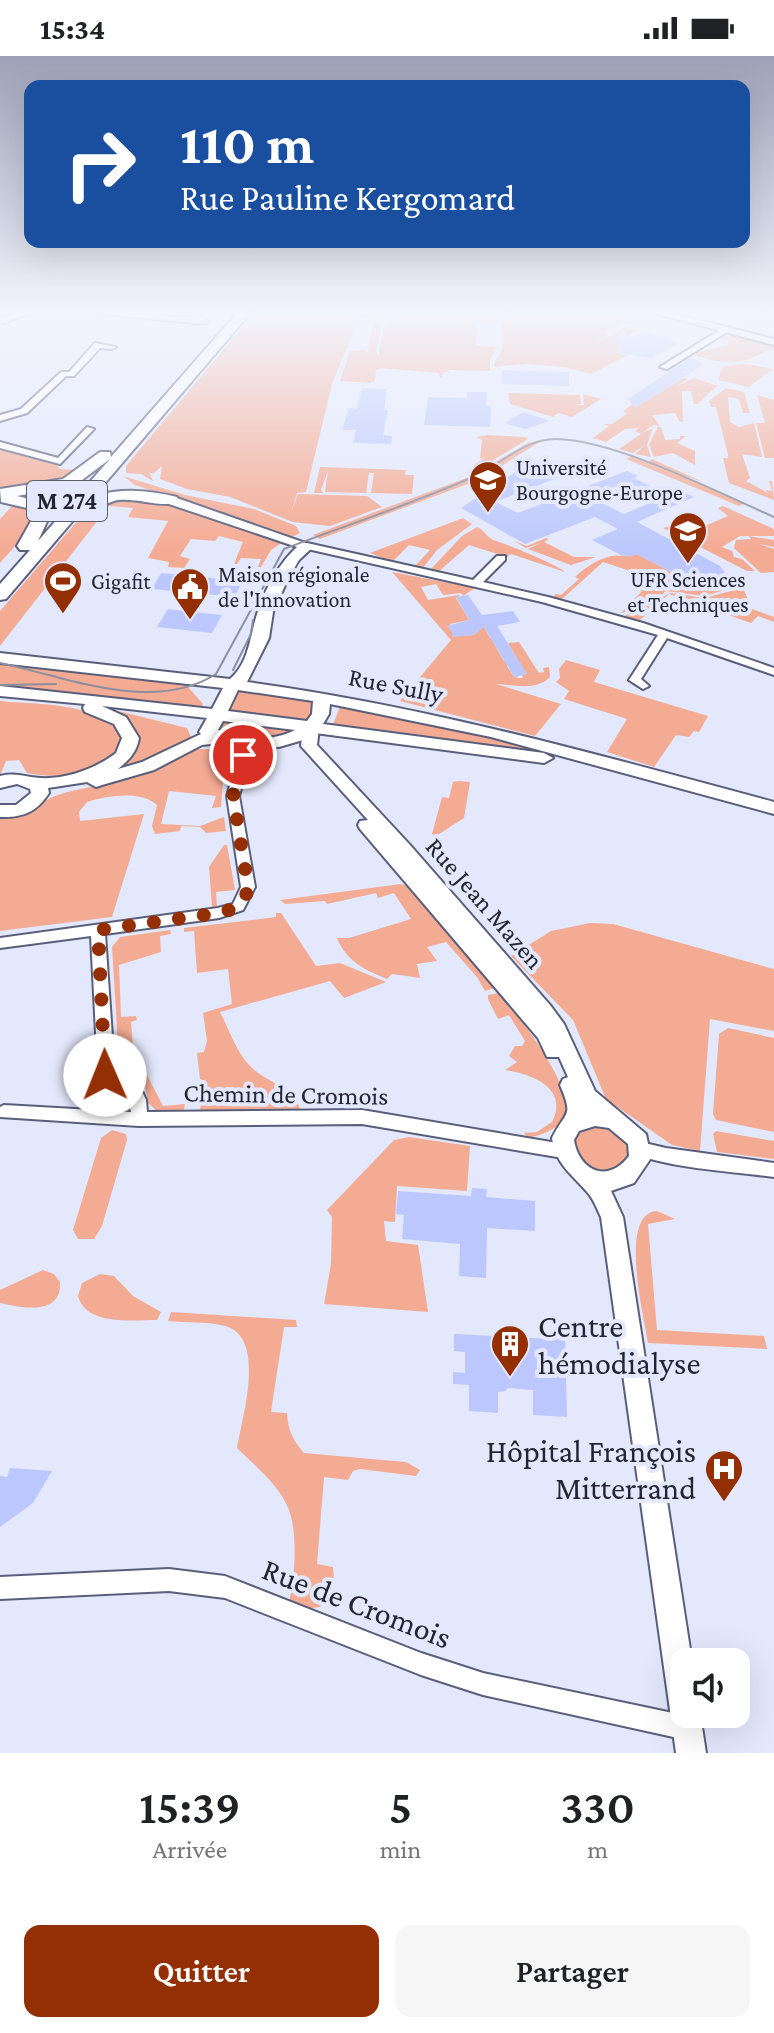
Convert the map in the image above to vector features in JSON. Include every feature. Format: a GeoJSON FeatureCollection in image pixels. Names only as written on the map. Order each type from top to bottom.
{"type":"FeatureCollection","features":[{"type":"Feature","properties":{"kind":"highway","name":"M 274"},"geometry":{"type":"LineString","coordinates":[[0,576],[161,391]]}},
{"type":"Feature","properties":{"kind":"highway","name":"M 274"},"geometry":{"type":"LineString","coordinates":[[0,595],[176,391]]}},
{"type":"Feature","properties":{"kind":"highway"},"geometry":{"type":"LineString","coordinates":[[124,451],[125,457],[117,469],[117,479],[125,486],[171,500]]}},
{"type":"Feature","properties":{"kind":"highway"},"geometry":{"type":"LineString","coordinates":[[0,497],[68,483],[106,454]]}},
{"type":"Feature","properties":{"kind":"highway"},"geometry":{"type":"LineString","coordinates":[[58,529],[90,504],[110,496],[140,494],[171,500]]}},
{"type":"Feature","properties":{"kind":"highway"},"geometry":{"type":"LineString","coordinates":[[0,497],[27,502],[41,510],[41,522],[26,546]]}},
{"type":"Feature","properties":{"kind":"main road"},"geometry":{"type":"LineString","coordinates":[[171,500],[307,546]]}},
{"type":"Feature","properties":{"kind":"main road"},"geometry":{"type":"LineString","coordinates":[[213,735],[217,715],[233,685],[242,677],[261,638],[265,612],[280,581],[293,558],[307,546]]}},
{"type":"Feature","properties":{"kind":"main road","name":"Rue Sully"},"geometry":{"type":"LineString","coordinates":[[0,658],[322,697],[466,726],[774,808]]}},
{"type":"Feature","properties":{"kind":"main road"},"geometry":{"type":"LineString","coordinates":[[0,693],[99,710],[120,719],[129,727],[129,746],[107,767],[36,790],[24,809],[0,811]]}},
{"type":"Feature","properties":{"kind":"main road","name":"Rue Sully"},"geometry":{"type":"LineString","coordinates":[[0,693],[217,715],[548,758],[774,817]]}},
{"type":"Feature","properties":{"kind":"main road"},"geometry":{"type":"LineString","coordinates":[[107,702],[195,725],[213,735],[247,745],[279,742],[311,728],[321,712],[322,697]]}},
{"type":"Feature","properties":{"kind":"main road"},"geometry":{"type":"LineString","coordinates":[[0,782],[18,778],[36,790],[124,774],[163,760],[213,735]]}},
{"type":"Feature","properties":{"kind":"street"},"geometry":{"type":"LineString","coordinates":[[0,418],[24,411],[45,391]]}},
{"type":"Feature","properties":{"kind":"street"},"geometry":{"type":"LineString","coordinates":[[0,445],[60,461],[90,429]]}},
{"type":"Feature","properties":{"kind":"street"},"geometry":{"type":"LineString","coordinates":[[307,546],[476,583],[664,634],[774,672]]}},
{"type":"Feature","properties":{"kind":"street"},"geometry":{"type":"LineString","coordinates":[[476,583],[501,558]]}},
{"type":"Feature","properties":{"kind":"street"},"geometry":{"type":"LineString","coordinates":[[643,686],[635,680],[664,634]]}},
{"type":"Feature","properties":{"kind":"street","name":"Rue Jean Mazen"},"geometry":{"type":"LineString","coordinates":[[311,728],[309,746],[404,849],[554,1024],[587,1096],[615,1120]]}},
{"type":"Feature","properties":{"kind":"street","name":"Rue Jean Mazen"},"geometry":{"type":"LineString","coordinates":[[279,742],[297,749],[310,760],[546,1034],[577,1099],[577,1122]]}},
{"type":"Feature","properties":{"kind":"street"},"geometry":{"type":"LineString","coordinates":[[0,943],[219,913],[238,907],[248,887],[233,796],[247,745]]}},
{"type":"Feature","properties":{"kind":"street"},"geometry":{"type":"LineString","coordinates":[[372,833],[404,849]]}},
{"type":"Feature","properties":{"kind":"street"},"geometry":{"type":"LineString","coordinates":[[98,930],[105,1053],[105,1098],[101,1117]]}},
{"type":"Feature","properties":{"kind":"street"},"geometry":{"type":"LineString","coordinates":[[105,1053],[133,1088],[139,1119]]}},
{"type":"Feature","properties":{"kind":"street","name":"Chemin de Cromois"},"geometry":{"type":"LineString","coordinates":[[4,1112],[139,1119],[362,1117],[563,1151]]}},
{"type":"Feature","properties":{"kind":"street"},"geometry":{"type":"LineString","coordinates":[[612,1217],[618,1189],[636,1167],[640,1149],[632,1132],[615,1120],[595,1117],[577,1122],[565,1134],[563,1151],[567,1160],[599,1189],[612,1217],[676,1648]]}},
{"type":"Feature","properties":{"kind":"street"},"geometry":{"type":"LineString","coordinates":[[640,1149],[774,1170]]}},
{"type":"Feature","properties":{"kind":"street"},"geometry":{"type":"LineString","coordinates":[[584,1175],[607,1181],[628,1175]]}},
{"type":"Feature","properties":{"kind":"street","name":"Rue de Cromois"},"geometry":{"type":"LineString","coordinates":[[0,1588],[169,1580],[225,1587],[421,1664],[483,1684],[670,1722]]}},
{"type":"Feature","properties":{"kind":"shaded area"},"geometry":{"type":"Polygon","coordinates":[[[189,391],[330,391],[306,492],[297,493],[291,513],[298,494],[367,496],[382,507],[330,526],[293,522],[230,497],[187,489],[160,479],[162,466],[153,474],[149,472],[153,481],[141,474],[126,473],[126,466],[189,391]]]}},
{"type":"Feature","properties":{"kind":"shaded area"},"geometry":{"type":"Polygon","coordinates":[[[662,391],[682,391],[683,422],[675,413],[652,415],[660,426],[653,425],[642,433],[653,428],[647,445],[651,457],[635,454],[645,445],[633,453],[619,449],[641,434],[635,431],[639,428],[625,429],[606,442],[593,438],[609,426],[603,424],[612,424],[628,413],[623,411],[640,399],[646,401],[662,391]]]}},
{"type":"Feature","properties":{"kind":"shaded area"},"geometry":{"type":"Polygon","coordinates":[[[711,391],[704,392],[708,394],[698,404],[694,404],[691,392],[711,391]]]}},
{"type":"Feature","properties":{"kind":"shaded area"},"geometry":{"type":"Polygon","coordinates":[[[722,391],[744,392],[750,413],[743,413],[739,399],[728,397],[730,422],[739,427],[754,423],[762,457],[742,454],[750,478],[746,481],[770,494],[765,490],[772,491],[769,481],[772,481],[774,500],[729,483],[723,458],[728,458],[728,455],[716,407],[711,407],[709,401],[722,391]]]}},
{"type":"Feature","properties":{"kind":"shaded area"},"geometry":{"type":"Polygon","coordinates":[[[508,393],[580,395],[581,404],[574,405],[584,405],[583,394],[601,399],[572,417],[558,413],[553,417],[510,404],[508,393]]]}},
{"type":"Feature","properties":{"kind":"shaded area"},"geometry":{"type":"Polygon","coordinates":[[[757,395],[774,400],[774,458],[765,458],[756,423],[765,423],[757,395]]]}},
{"type":"Feature","properties":{"kind":"shaded area"},"geometry":{"type":"Polygon","coordinates":[[[658,427],[661,427],[665,440],[686,436],[677,443],[695,451],[695,465],[720,479],[673,453],[654,457],[649,445],[658,427]]]}},
{"type":"Feature","properties":{"kind":"shaded area"},"geometry":{"type":"Polygon","coordinates":[[[487,435],[528,439],[474,472],[474,465],[483,459],[480,458],[482,440],[476,437],[487,435]]]}},
{"type":"Feature","properties":{"kind":"shaded area"},"geometry":{"type":"Polygon","coordinates":[[[544,439],[481,479],[320,539],[313,535],[469,477],[528,443],[544,439]]]}},
{"type":"Feature","properties":{"kind":"shaded area"},"geometry":{"type":"Polygon","coordinates":[[[0,450],[57,465],[60,469],[82,470],[53,485],[0,492],[0,450]]]}},
{"type":"Feature","properties":{"kind":"shaded area"},"geometry":{"type":"Polygon","coordinates":[[[632,456],[651,463],[649,461],[652,459],[703,482],[673,472],[745,503],[739,506],[626,459],[632,456]]]}},
{"type":"Feature","properties":{"kind":"shaded area"},"geometry":{"type":"Polygon","coordinates":[[[320,467],[406,470],[405,475],[414,475],[412,494],[371,493],[374,473],[369,473],[366,493],[325,492],[328,471],[321,490],[323,493],[314,493],[320,467]]]}},
{"type":"Feature","properties":{"kind":"shaded area"},"geometry":{"type":"Polygon","coordinates":[[[123,476],[185,495],[254,509],[296,526],[300,533],[292,537],[135,485],[123,476]]]}},
{"type":"Feature","properties":{"kind":"shaded area"},"geometry":{"type":"Polygon","coordinates":[[[115,498],[159,501],[283,542],[271,550],[258,567],[261,559],[241,558],[234,564],[243,542],[219,536],[215,541],[191,539],[180,556],[190,559],[184,568],[168,567],[169,562],[148,558],[168,521],[128,517],[133,508],[109,506],[0,646],[0,611],[85,512],[115,498]]]}},
{"type":"Feature","properties":{"kind":"shaded area"},"geometry":{"type":"Polygon","coordinates":[[[0,502],[24,505],[37,513],[33,526],[0,563],[0,519],[12,506],[0,502]]]}},
{"type":"Feature","properties":{"kind":"shaded area"},"geometry":{"type":"Polygon","coordinates":[[[723,506],[774,529],[774,536],[740,536],[722,547],[732,551],[734,557],[742,559],[755,571],[747,571],[663,528],[670,526],[693,531],[728,516],[718,508],[723,506]]]}},
{"type":"Feature","properties":{"kind":"shaded area"},"geometry":{"type":"Polygon","coordinates":[[[463,518],[472,524],[437,550],[422,569],[414,567],[430,550],[409,545],[392,562],[370,553],[463,518]]]}},
{"type":"Feature","properties":{"kind":"shaded area"},"geometry":{"type":"Polygon","coordinates":[[[477,527],[493,540],[533,555],[565,572],[511,554],[507,557],[469,545],[438,572],[430,570],[462,536],[477,527]]]}},
{"type":"Feature","properties":{"kind":"shaded area"},"geometry":{"type":"Polygon","coordinates":[[[749,536],[774,540],[774,547],[759,544],[774,549],[774,572],[761,573],[734,548],[736,540],[751,539],[749,536]]]}},
{"type":"Feature","properties":{"kind":"shaded area"},"geometry":{"type":"Polygon","coordinates":[[[549,539],[544,542],[574,557],[596,557],[571,565],[528,549],[541,543],[526,548],[514,541],[527,546],[549,539]]]}},
{"type":"Feature","properties":{"kind":"shaded area"},"geometry":{"type":"Polygon","coordinates":[[[637,554],[698,586],[716,577],[735,587],[704,596],[666,591],[647,607],[669,594],[639,621],[624,616],[644,608],[621,613],[642,591],[630,587],[642,575],[603,562],[561,600],[554,597],[555,594],[561,595],[579,579],[575,577],[587,567],[611,556],[637,554]]]}},
{"type":"Feature","properties":{"kind":"shaded area"},"geometry":{"type":"Polygon","coordinates":[[[392,572],[475,588],[463,596],[461,593],[443,595],[436,584],[421,587],[428,600],[460,595],[456,598],[469,620],[450,624],[457,632],[452,636],[474,635],[483,625],[490,638],[495,638],[493,642],[504,661],[510,661],[507,666],[514,677],[523,678],[522,675],[527,674],[520,663],[515,664],[517,659],[508,643],[519,642],[539,673],[549,667],[550,677],[538,684],[496,684],[561,704],[535,736],[400,701],[451,640],[392,572]]]}},
{"type":"Feature","properties":{"kind":"shaded area"},"geometry":{"type":"Polygon","coordinates":[[[743,588],[752,609],[774,617],[774,622],[758,616],[751,623],[669,594],[704,598],[743,588]]]}},
{"type":"Feature","properties":{"kind":"shaded area"},"geometry":{"type":"Polygon","coordinates":[[[566,660],[600,670],[594,682],[708,716],[699,732],[694,731],[689,737],[676,735],[654,767],[607,752],[627,719],[564,699],[569,691],[556,682],[560,678],[559,669],[566,660]]]}},
{"type":"Feature","properties":{"kind":"shaded area"},"geometry":{"type":"Polygon","coordinates":[[[0,661],[190,683],[189,688],[203,704],[201,709],[0,688],[0,661]]]}},
{"type":"Feature","properties":{"kind":"shaded area"},"geometry":{"type":"Polygon","coordinates":[[[241,690],[312,699],[316,708],[307,724],[222,713],[235,693],[241,690]]]}},
{"type":"Feature","properties":{"kind":"shaded area"},"geometry":{"type":"Polygon","coordinates":[[[0,701],[85,711],[101,717],[123,738],[116,751],[96,768],[70,775],[41,775],[27,773],[19,760],[6,761],[0,776],[0,701]]]}},
{"type":"Feature","properties":{"kind":"shaded area"},"geometry":{"type":"Polygon","coordinates":[[[341,704],[554,752],[552,755],[332,727],[341,704]]]}},
{"type":"Feature","properties":{"kind":"shaded area"},"geometry":{"type":"Polygon","coordinates":[[[106,708],[187,728],[192,739],[150,760],[103,774],[136,733],[128,720],[106,708]]]}},
{"type":"Feature","properties":{"kind":"shaded area"},"geometry":{"type":"Polygon","coordinates":[[[220,720],[293,731],[265,738],[237,737],[219,731],[220,720]]]}},
{"type":"Feature","properties":{"kind":"shaded area"},"geometry":{"type":"Polygon","coordinates":[[[196,749],[212,749],[225,755],[221,807],[212,808],[216,796],[169,791],[161,824],[200,826],[224,817],[226,831],[206,833],[200,827],[181,826],[180,831],[155,834],[152,826],[157,805],[150,800],[123,796],[87,802],[79,812],[80,821],[144,814],[112,917],[0,931],[0,816],[31,810],[67,792],[123,780],[160,767],[196,749]]]}},
{"type":"Feature","properties":{"kind":"shaded area"},"geometry":{"type":"Polygon","coordinates":[[[453,782],[470,782],[464,818],[436,836],[432,834],[442,797],[449,798],[453,782]]]}},
{"type":"Feature","properties":{"kind":"shaded area"},"geometry":{"type":"Polygon","coordinates":[[[227,845],[235,890],[216,892],[217,907],[212,907],[209,867],[227,845]]]}},
{"type":"Feature","properties":{"kind":"shaded area"},"geometry":{"type":"Polygon","coordinates":[[[401,884],[408,886],[495,988],[485,991],[477,977],[446,942],[427,947],[437,961],[417,964],[420,978],[392,974],[387,979],[351,959],[337,938],[349,938],[411,919],[394,893],[378,898],[376,893],[327,904],[325,901],[285,904],[280,900],[401,884]]]}},
{"type":"Feature","properties":{"kind":"shaded area"},"geometry":{"type":"Polygon","coordinates":[[[276,913],[281,913],[316,966],[340,963],[386,982],[344,998],[330,981],[220,1012],[246,1062],[293,1096],[301,1112],[204,1114],[200,1109],[202,1098],[207,1098],[207,1082],[200,1079],[197,1053],[204,1052],[207,1041],[203,1013],[232,1004],[228,969],[197,973],[194,931],[184,932],[184,928],[276,917],[276,913]]]}},
{"type":"Feature","properties":{"kind":"shaded area"},"geometry":{"type":"Polygon","coordinates":[[[590,923],[613,924],[774,969],[774,1031],[710,1019],[700,1151],[672,1145],[606,1099],[573,1020],[511,956],[551,931],[590,923]]]}},
{"type":"Feature","properties":{"kind":"shaded area"},"geometry":{"type":"Polygon","coordinates":[[[170,930],[171,934],[160,936],[161,952],[119,965],[121,1017],[136,1016],[137,1020],[131,1022],[133,1048],[163,1106],[185,1104],[183,1113],[159,1113],[148,1103],[146,1090],[118,1045],[112,947],[120,937],[170,930]]]}},
{"type":"Feature","properties":{"kind":"shaded area"},"geometry":{"type":"Polygon","coordinates":[[[498,993],[541,1049],[566,1100],[567,1111],[562,1122],[546,1133],[528,1138],[524,1133],[537,1132],[552,1122],[556,1100],[552,1092],[536,1079],[505,1070],[517,1062],[509,1056],[515,1046],[522,1046],[525,1041],[509,1015],[498,1019],[488,995],[498,993]]]}},
{"type":"Feature","properties":{"kind":"shaded area"},"geometry":{"type":"Polygon","coordinates":[[[728,1028],[774,1038],[774,1132],[716,1120],[713,1114],[719,1034],[728,1028]]]}},
{"type":"Feature","properties":{"kind":"shaded area"},"geometry":{"type":"Polygon","coordinates":[[[593,1126],[612,1128],[630,1146],[629,1161],[607,1173],[588,1168],[573,1148],[579,1134],[593,1126]]]}},
{"type":"Feature","properties":{"kind":"shaded area"},"geometry":{"type":"Polygon","coordinates":[[[112,1130],[126,1134],[127,1140],[102,1226],[94,1239],[78,1239],[73,1230],[101,1138],[112,1130]]]}},
{"type":"Feature","properties":{"kind":"shaded area"},"geometry":{"type":"Polygon","coordinates":[[[716,1131],[774,1141],[774,1159],[717,1152],[713,1134],[716,1131]]]}},
{"type":"Feature","properties":{"kind":"shaded area"},"geometry":{"type":"Polygon","coordinates":[[[409,1137],[470,1146],[467,1191],[397,1186],[395,1222],[384,1221],[386,1241],[418,1245],[428,1312],[324,1304],[331,1264],[332,1217],[327,1210],[394,1140],[409,1137]]]}},
{"type":"Feature","properties":{"kind":"shaded area"},"geometry":{"type":"Polygon","coordinates":[[[657,1211],[675,1219],[648,1224],[657,1330],[764,1336],[767,1349],[648,1343],[636,1268],[636,1247],[645,1216],[657,1211]]]}},
{"type":"Feature","properties":{"kind":"shaded area"},"geometry":{"type":"Polygon","coordinates":[[[43,1270],[54,1274],[60,1282],[55,1300],[48,1305],[29,1308],[0,1303],[0,1290],[43,1270]]]}},
{"type":"Feature","properties":{"kind":"shaded area"},"geometry":{"type":"Polygon","coordinates":[[[100,1274],[114,1276],[133,1296],[161,1312],[157,1320],[111,1319],[90,1312],[78,1296],[82,1283],[100,1274]]]}},
{"type":"Feature","properties":{"kind":"shaded area"},"geometry":{"type":"Polygon","coordinates":[[[171,1312],[296,1320],[297,1327],[284,1327],[271,1412],[287,1413],[292,1435],[304,1453],[406,1462],[420,1470],[416,1476],[360,1469],[353,1471],[348,1480],[324,1477],[317,1564],[333,1567],[334,1580],[320,1607],[305,1609],[289,1602],[295,1556],[289,1510],[273,1485],[237,1448],[249,1380],[245,1345],[238,1333],[225,1326],[168,1321],[171,1312]]]}},
{"type":"Feature","properties":{"kind":"building"},"geometry":{"type":"Polygon","coordinates":[[[361,391],[387,391],[384,410],[388,410],[383,435],[392,436],[391,444],[353,443],[356,430],[342,430],[349,408],[357,409],[361,391]]]}},
{"type":"Feature","properties":{"kind":"building"},"geometry":{"type":"Polygon","coordinates":[[[640,391],[661,391],[635,408],[628,399],[640,391]]]}},
{"type":"Feature","properties":{"kind":"building"},"geometry":{"type":"Polygon","coordinates":[[[467,392],[487,392],[486,406],[491,406],[490,427],[424,425],[428,397],[466,398],[467,392]]]}},
{"type":"Feature","properties":{"kind":"building"},"geometry":{"type":"Polygon","coordinates":[[[523,412],[550,421],[525,429],[505,423],[523,412]]]}},
{"type":"Feature","properties":{"kind":"building"},"geometry":{"type":"Polygon","coordinates":[[[521,468],[537,476],[557,469],[560,477],[495,502],[518,513],[627,471],[638,476],[634,478],[671,496],[681,491],[694,497],[637,522],[720,566],[725,573],[698,586],[636,554],[630,557],[621,555],[592,540],[618,529],[595,517],[525,544],[461,508],[521,468]],[[616,486],[590,497],[624,514],[647,504],[640,500],[643,499],[616,486]]]}},
{"type":"Feature","properties":{"kind":"building"},"geometry":{"type":"Polygon","coordinates":[[[161,573],[242,581],[235,597],[152,589],[161,573]]]}},
{"type":"Feature","properties":{"kind":"building"},"geometry":{"type":"Polygon","coordinates":[[[468,595],[482,615],[513,611],[520,622],[497,626],[527,674],[514,677],[484,627],[474,635],[452,637],[447,626],[469,620],[456,597],[468,595]]]}},
{"type":"Feature","properties":{"kind":"building","name":"Maison régionale de l'Innovation"},"geometry":{"type":"Polygon","coordinates":[[[168,609],[222,615],[212,633],[157,627],[168,609]]]}},
{"type":"Feature","properties":{"kind":"building"},"geometry":{"type":"Polygon","coordinates":[[[472,1188],[487,1189],[486,1197],[535,1201],[535,1231],[487,1228],[486,1278],[459,1276],[460,1244],[402,1239],[404,1215],[396,1214],[398,1191],[471,1196],[472,1188]]]}},
{"type":"Feature","properties":{"kind":"building","name":"Centre hémodialyse"},"geometry":{"type":"Polygon","coordinates":[[[551,1333],[565,1341],[567,1417],[533,1415],[533,1390],[507,1388],[498,1392],[498,1413],[469,1411],[469,1385],[453,1384],[453,1372],[465,1373],[465,1352],[454,1351],[454,1334],[552,1339],[551,1333]]]}},
{"type":"Feature","properties":{"kind":"building"},"geometry":{"type":"Polygon","coordinates":[[[10,1468],[52,1471],[33,1503],[0,1527],[0,1476],[7,1477],[10,1468]]]}},
{"type":"Feature","properties":{"kind":"tram line"},"geometry":{"type":"LineString","coordinates":[[0,663],[110,689],[138,692],[191,686],[216,674],[284,549],[450,487],[544,440],[580,442],[607,448],[696,482],[774,517]]}},
{"type":"Feature","properties":{"kind":"tram line"},"geometry":{"type":"LineString","coordinates":[[233,670],[251,634],[253,620]]}},
{"type":"Feature","properties":{"kind":"tram line"},"geometry":{"type":"LineString","coordinates":[[0,685],[56,684]]}},
{"type":"Feature","properties":{"kind":"place","name":"Université Bourgogne-Europe"},"geometry":{"type":"Point","coordinates":[488,514]}},
{"type":"Feature","properties":{"kind":"place","name":"UFR Sciences et Techniques"},"geometry":{"type":"Point","coordinates":[688,565]}},
{"type":"Feature","properties":{"kind":"place","name":"Gigafit"},"geometry":{"type":"Point","coordinates":[63,615]}},
{"type":"Feature","properties":{"kind":"place","name":"Maison régionale de l'Innovation"},"geometry":{"type":"Point","coordinates":[190,621]}},
{"type":"Feature","properties":{"kind":"place","name":"Centre hémodialyse"},"geometry":{"type":"Point","coordinates":[510,1378]}},
{"type":"Feature","properties":{"kind":"place","name":"Hôpital François Mitterrand"},"geometry":{"type":"Point","coordinates":[724,1503]}},
{"type":"Feature","properties":{"kind":"route"},"geometry":{"type":"LineString","coordinates":[[105,1075],[98,930],[219,913],[238,907],[243,902],[248,887],[233,796],[243,755]]}}]}
